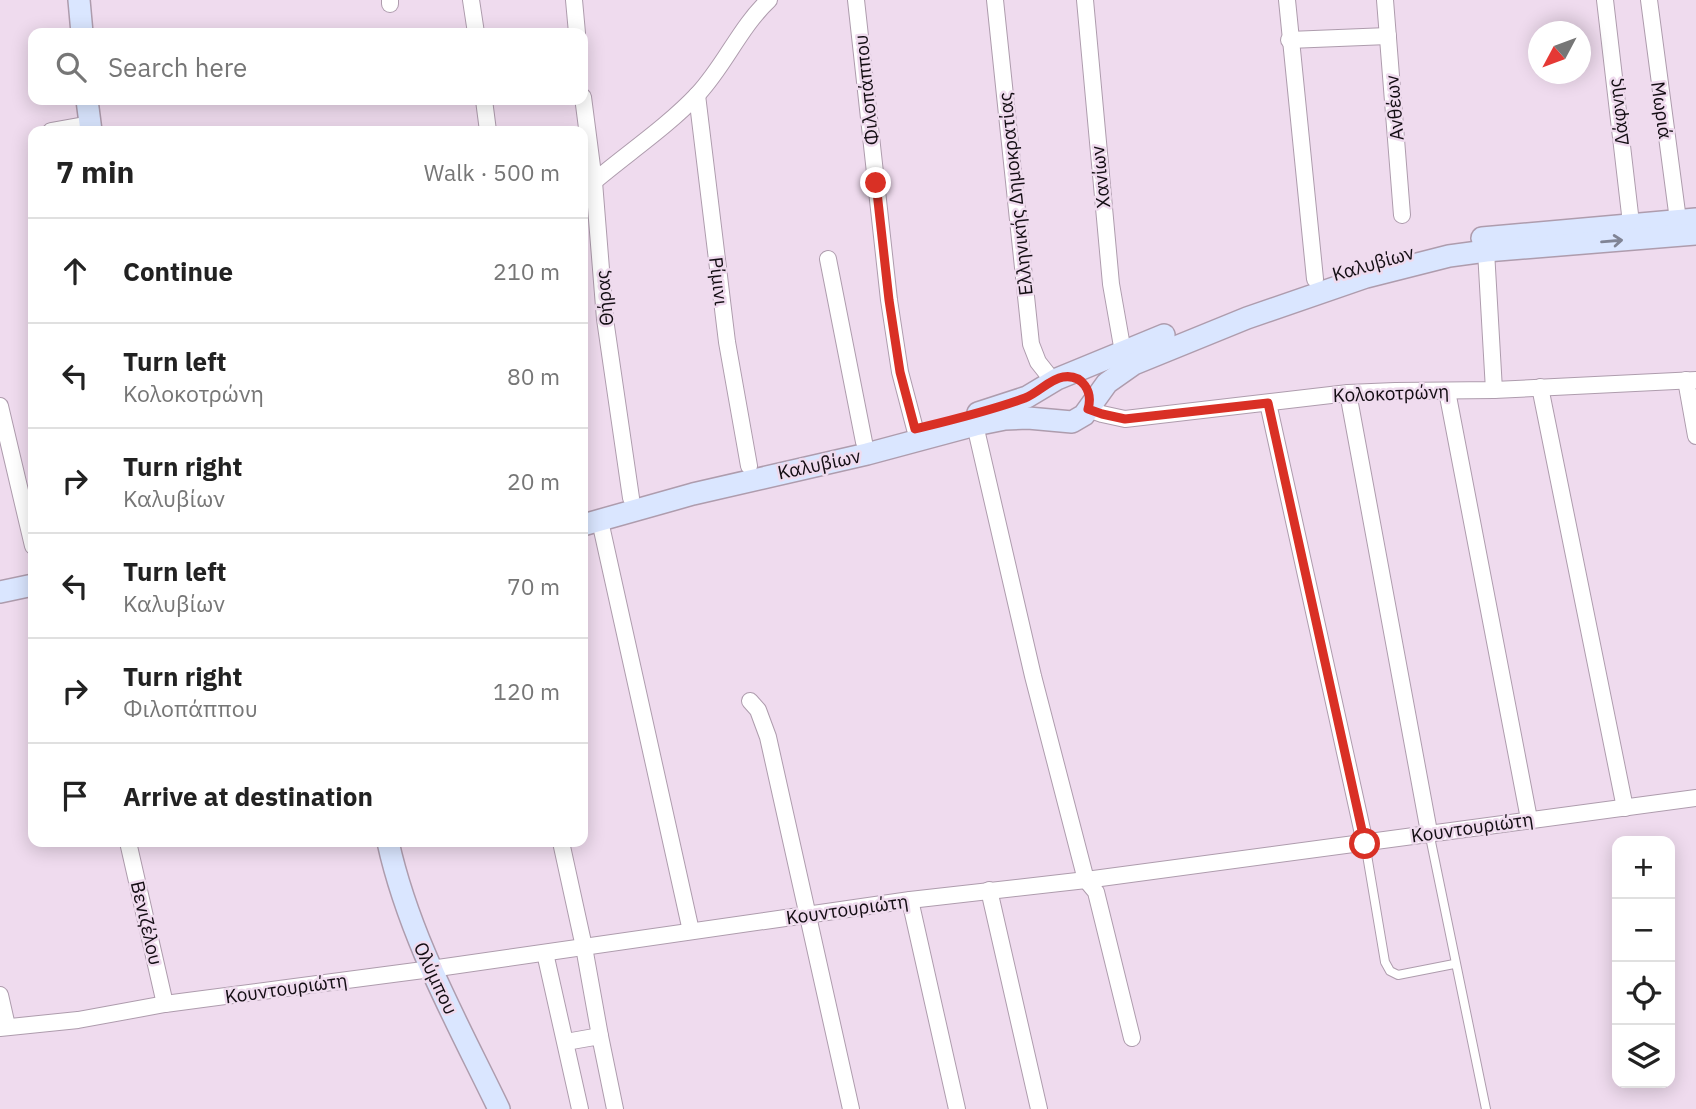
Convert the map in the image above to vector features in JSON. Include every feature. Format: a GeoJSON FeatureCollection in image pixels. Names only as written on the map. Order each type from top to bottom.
{"type":"FeatureCollection","features":[{"type":"Feature","properties":{"kind":"main road"},"geometry":{"type":"LineString","coordinates":[[79,0],[82,28]]}},
{"type":"Feature","properties":{"kind":"main road"},"geometry":{"type":"LineString","coordinates":[[88,105],[90,126]]}},
{"type":"Feature","properties":{"kind":"main road","name":"Καλυβίων"},"geometry":{"type":"LineString","coordinates":[[588,519],[631,498],[749,466],[864,442],[1017,401],[1123,352],[1196,323],[1373,260],[1456,242],[1687,219]]}},
{"type":"Feature","properties":{"kind":"main road","name":"Καλυβίων"},"geometry":{"type":"LineString","coordinates":[[588,519],[867,454],[975,425],[1005,419],[1065,422],[1079,419],[1107,383],[1134,364],[1201,336],[1366,277],[1449,256],[1486,251],[1696,234]]}},
{"type":"Feature","properties":{"kind":"main road"},"geometry":{"type":"LineString","coordinates":[[1058,421],[1045,404],[1045,397],[1057,381],[1080,380],[1088,391],[1089,407]]}},
{"type":"Feature","properties":{"kind":"main road"},"geometry":{"type":"LineString","coordinates":[[0,579],[28,573]]}},
{"type":"Feature","properties":{"kind":"main road"},"geometry":{"type":"LineString","coordinates":[[0,592],[28,586]]}},
{"type":"Feature","properties":{"kind":"main road","name":"Ολύμπου"},"geometry":{"type":"LineString","coordinates":[[389,847],[398,886],[431,970],[499,1109]]}},
{"type":"Feature","properties":{"kind":"street"},"geometry":{"type":"LineString","coordinates":[[471,0],[475,28]]}},
{"type":"Feature","properties":{"kind":"street"},"geometry":{"type":"LineString","coordinates":[[574,0],[577,28]]}},
{"type":"Feature","properties":{"kind":"street","name":"Φιλοπάππου"},"geometry":{"type":"LineString","coordinates":[[856,0],[889,300],[900,372],[915,429]]}},
{"type":"Feature","properties":{"kind":"street","name":"Ελληνικής Δημοκρατίας"},"geometry":{"type":"LineString","coordinates":[[995,0],[1031,344],[1038,362],[1057,381]]}},
{"type":"Feature","properties":{"kind":"street","name":"Χανίων"},"geometry":{"type":"LineString","coordinates":[[1085,0],[1110,271],[1123,352]]}},
{"type":"Feature","properties":{"kind":"street"},"geometry":{"type":"LineString","coordinates":[[1287,0],[1315,279]]}},
{"type":"Feature","properties":{"kind":"street","name":"Ανθέων"},"geometry":{"type":"LineString","coordinates":[[1385,0],[1402,215]]}},
{"type":"Feature","properties":{"kind":"street","name":"Δάφνης"},"geometry":{"type":"LineString","coordinates":[[1605,0],[1630,223]]}},
{"type":"Feature","properties":{"kind":"street","name":"Μωριά"},"geometry":{"type":"LineString","coordinates":[[1649,0],[1687,219]]}},
{"type":"Feature","properties":{"kind":"street"},"geometry":{"type":"LineString","coordinates":[[588,186],[697,96],[760,4]]}},
{"type":"Feature","properties":{"kind":"street"},"geometry":{"type":"LineString","coordinates":[[1289,40],[1388,36]]}},
{"type":"Feature","properties":{"kind":"street","name":"Ρίμινι"},"geometry":{"type":"LineString","coordinates":[[697,96],[727,342],[749,466]]}},
{"type":"Feature","properties":{"kind":"street"},"geometry":{"type":"LineString","coordinates":[[485,105],[487,126]]}},
{"type":"Feature","properties":{"kind":"street","name":"Θήρας"},"geometry":{"type":"LineString","coordinates":[[583,105],[585,126]]}},
{"type":"Feature","properties":{"kind":"street","name":"Θήρας"},"geometry":{"type":"LineString","coordinates":[[588,186],[631,498]]}},
{"type":"Feature","properties":{"kind":"street"},"geometry":{"type":"LineString","coordinates":[[1486,251],[1494,390]]}},
{"type":"Feature","properties":{"kind":"street"},"geometry":{"type":"LineString","coordinates":[[828,259],[864,442]]}},
{"type":"Feature","properties":{"kind":"street"},"geometry":{"type":"LineString","coordinates":[[1691,380],[1696,436]]}},
{"type":"Feature","properties":{"kind":"street","name":"Κολοκοτρώνη"},"geometry":{"type":"LineString","coordinates":[[1089,407],[1102,414],[1125,419],[1348,393],[1494,390],[1691,380]]}},
{"type":"Feature","properties":{"kind":"street"},"geometry":{"type":"LineString","coordinates":[[1540,387],[1625,808]]}},
{"type":"Feature","properties":{"kind":"street"},"geometry":{"type":"LineString","coordinates":[[1447,391],[1529,819]]}},
{"type":"Feature","properties":{"kind":"street"},"geometry":{"type":"LineString","coordinates":[[1348,393],[1429,832]]}},
{"type":"Feature","properties":{"kind":"street"},"geometry":{"type":"LineString","coordinates":[[1268,403],[1365,844]]}},
{"type":"Feature","properties":{"kind":"street"},"geometry":{"type":"LineString","coordinates":[[0,406],[28,525]]}},
{"type":"Feature","properties":{"kind":"street"},"geometry":{"type":"LineString","coordinates":[[975,425],[1033,676],[1086,880],[1096,892],[1132,1038]]}},
{"type":"Feature","properties":{"kind":"street"},"geometry":{"type":"LineString","coordinates":[[588,519],[691,931]]}},
{"type":"Feature","properties":{"kind":"street"},"geometry":{"type":"LineString","coordinates":[[750,701],[758,710],[768,737],[851,1109]]}},
{"type":"Feature","properties":{"kind":"street","name":"Κουντουριώτη"},"geometry":{"type":"LineString","coordinates":[[4,1027],[78,1020],[165,1004],[431,970],[910,900],[1365,844],[1429,832],[1696,798]]}},
{"type":"Feature","properties":{"kind":"street","name":"Βενιζέλου"},"geometry":{"type":"LineString","coordinates":[[129,847],[165,1004]]}},
{"type":"Feature","properties":{"kind":"street"},"geometry":{"type":"LineString","coordinates":[[562,847],[615,1109]]}},
{"type":"Feature","properties":{"kind":"street"},"geometry":{"type":"LineString","coordinates":[[989,890],[1039,1109]]}},
{"type":"Feature","properties":{"kind":"street"},"geometry":{"type":"LineString","coordinates":[[910,900],[957,1109]]}},
{"type":"Feature","properties":{"kind":"street"},"geometry":{"type":"LineString","coordinates":[[545,953],[580,1109]]}},
{"type":"Feature","properties":{"kind":"street"},"geometry":{"type":"LineString","coordinates":[[0,995],[4,1027]]}},
{"type":"Feature","properties":{"kind":"street"},"geometry":{"type":"LineString","coordinates":[[566,1042],[600,1036]]}},
{"type":"Feature","properties":{"kind":"lane"},"geometry":{"type":"LineString","coordinates":[[1429,832],[1454,964],[1486,1109]]}},
{"type":"Feature","properties":{"kind":"lane"},"geometry":{"type":"LineString","coordinates":[[1365,844],[1385,961],[1390,971],[1398,975],[1454,964]]}},
{"type":"Feature","properties":{"kind":"route"},"geometry":{"type":"LineString","coordinates":[[876,183],[900,372],[915,429],[986,411],[1027,397],[1062,377],[1073,377],[1085,385],[1090,398],[1088,409],[1125,419],[1268,403],[1365,844]]}}]}
